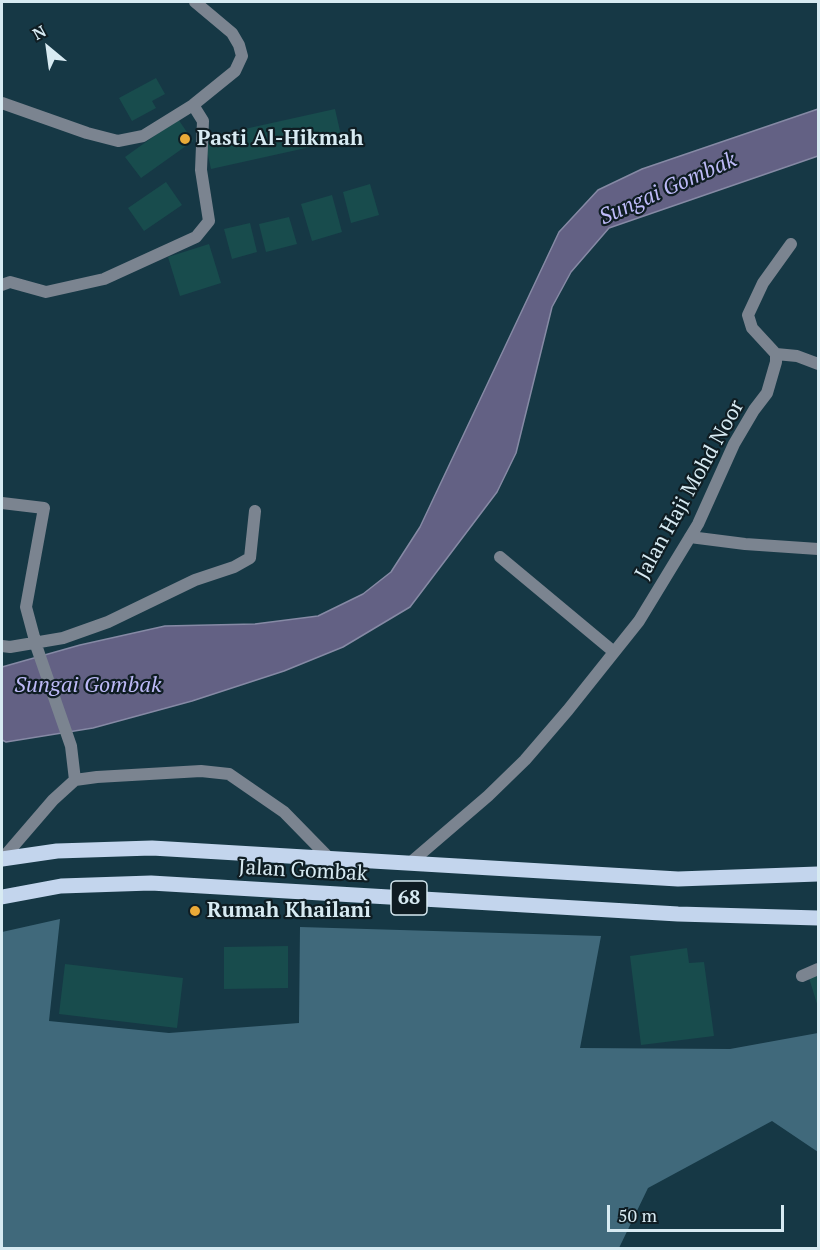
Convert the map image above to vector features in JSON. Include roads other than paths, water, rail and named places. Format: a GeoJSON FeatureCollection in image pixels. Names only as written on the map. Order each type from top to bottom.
{"type":"FeatureCollection","features":[{"type":"Feature","properties":{"kind":"main road","name":"Jalan Gombak"},"geometry":{"type":"LineString","coordinates":[[2,858],[57,850],[152,848],[678,879],[819,874]]}},
{"type":"Feature","properties":{"kind":"main road","name":"Jalan Gombak"},"geometry":{"type":"LineString","coordinates":[[2,897],[61,886],[151,883],[678,914],[819,918]]}},
{"type":"Feature","properties":{"kind":"street"},"geometry":{"type":"LineString","coordinates":[[2,103],[87,134],[118,141],[143,136],[193,105],[235,71],[242,56],[232,33],[195,2]]}},
{"type":"Feature","properties":{"kind":"street"},"geometry":{"type":"LineString","coordinates":[[2,285],[10,282],[46,292],[104,279],[196,237],[209,221],[201,170],[203,122],[193,105]]}},
{"type":"Feature","properties":{"kind":"street"},"geometry":{"type":"LineString","coordinates":[[791,244],[763,283],[748,315],[752,328],[776,354],[797,356],[819,364]]}},
{"type":"Feature","properties":{"kind":"street","name":"Jalan Haji Mohd Noor"},"geometry":{"type":"LineString","coordinates":[[410,863],[488,796],[525,760],[639,621],[698,524],[734,444],[767,393],[776,354]]}},
{"type":"Feature","properties":{"kind":"street"},"geometry":{"type":"LineString","coordinates":[[2,503],[44,508],[26,607],[71,746],[75,780]]}},
{"type":"Feature","properties":{"kind":"street"},"geometry":{"type":"LineString","coordinates":[[2,646],[37,645],[63,638],[108,622],[195,580],[234,567],[250,558],[255,511]]}},
{"type":"Feature","properties":{"kind":"street"},"geometry":{"type":"LineString","coordinates":[[690,537],[745,544],[819,549]]}},
{"type":"Feature","properties":{"kind":"street"},"geometry":{"type":"LineString","coordinates":[[501,557],[614,652]]}},
{"type":"Feature","properties":{"kind":"street"},"geometry":{"type":"LineString","coordinates":[[2,858],[53,800],[75,780],[201,771],[230,774],[284,812],[330,859]]}},
{"type":"Feature","properties":{"kind":"street"},"geometry":{"type":"LineString","coordinates":[[802,976],[819,969]]}},
{"type":"Feature","properties":{"kind":"water","name":"Sungai Gombak"},"geometry":{"type":"Polygon","coordinates":[[[818,109],[818,156],[609,228],[571,272],[552,307],[516,453],[497,492],[410,607],[343,647],[284,671],[192,701],[93,728],[6,742],[2,740],[2,667],[80,645],[165,626],[255,624],[318,616],[363,594],[391,572],[420,527],[559,232],[598,190],[642,169],[818,109]]]}},
{"type":"Feature","properties":{"kind":"place","name":"Pasti Al-Hikmah"},"geometry":{"type":"Point","coordinates":[185,139]}},
{"type":"Feature","properties":{"kind":"place","name":"Rumah Khailani"},"geometry":{"type":"Point","coordinates":[195,911]}}]}
